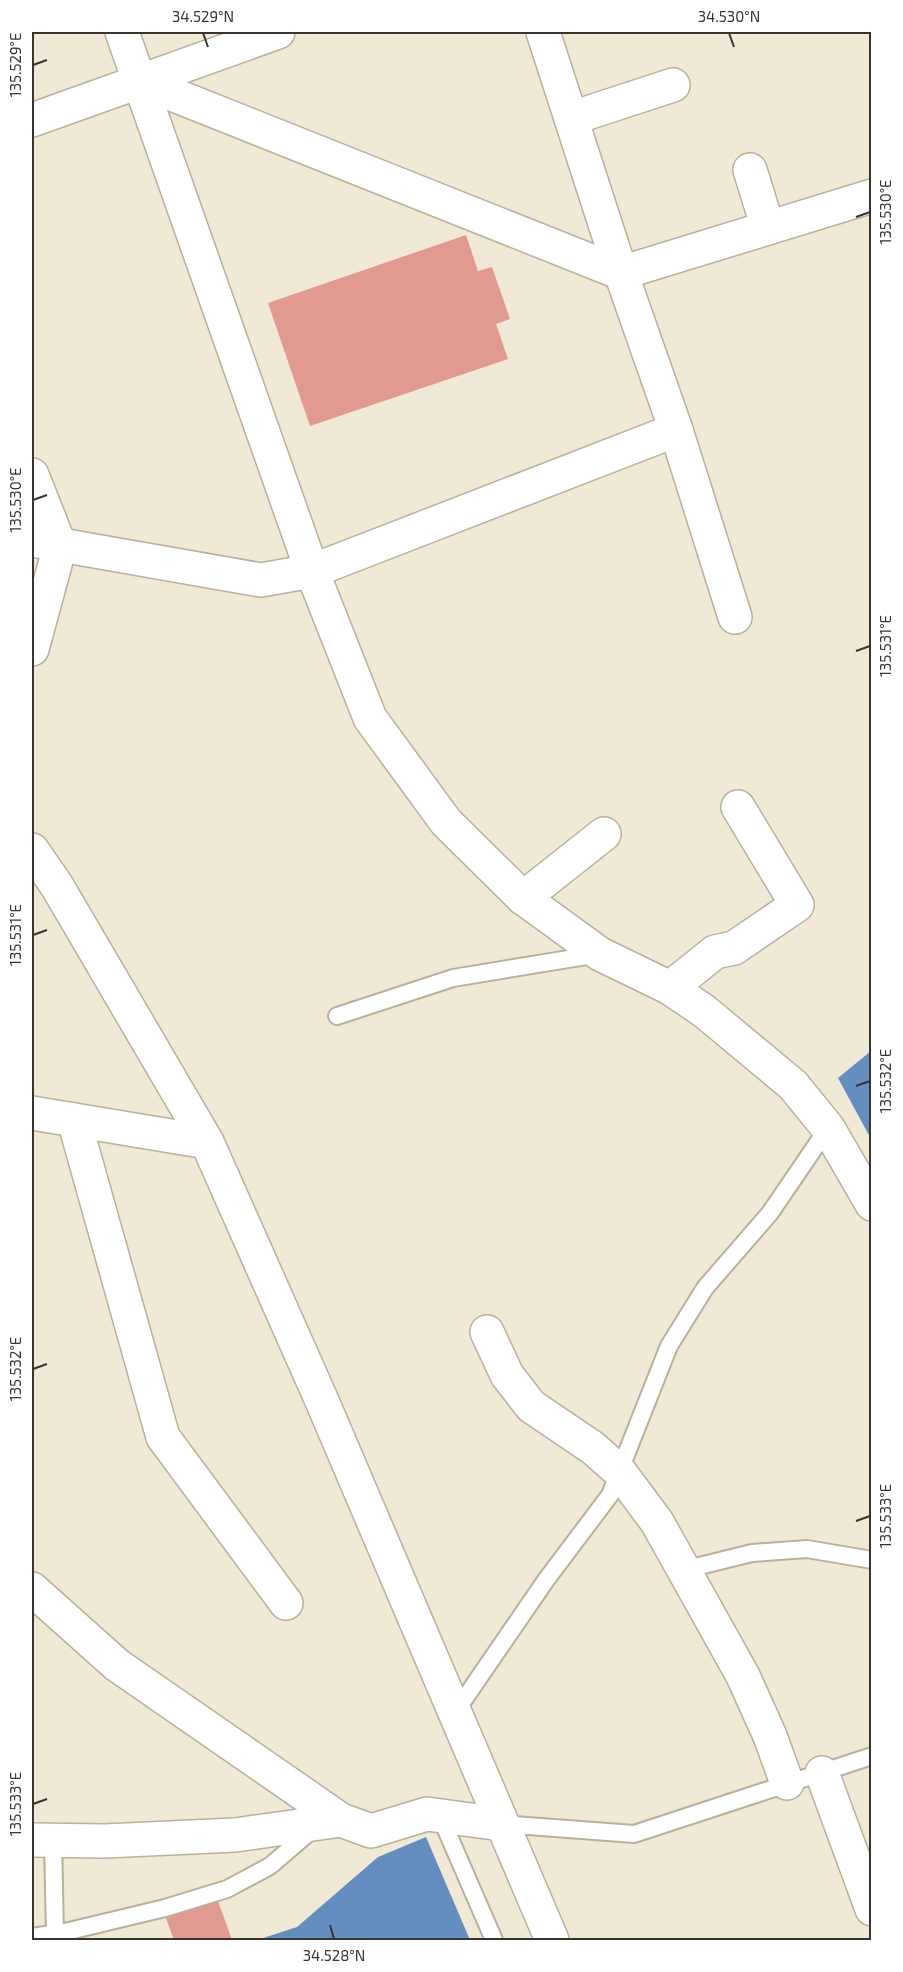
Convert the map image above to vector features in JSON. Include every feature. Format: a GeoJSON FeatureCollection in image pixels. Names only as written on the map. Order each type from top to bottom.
{"type":"FeatureCollection","features":[{"type":"Feature","properties":{"kind":"street"},"geometry":{"type":"LineString","coordinates":[[122,32],[312,571],[369,718],[446,822],[523,898],[600,954],[670,988],[704,1011],[793,1085],[828,1128],[872,1204]]}},
{"type":"Feature","properties":{"kind":"street"},"geometry":{"type":"LineString","coordinates":[[32,120],[278,32]]}},
{"type":"Feature","properties":{"kind":"street"},"geometry":{"type":"LineString","coordinates":[[543,32],[621,273],[676,430],[735,617]]}},
{"type":"Feature","properties":{"kind":"street"},"geometry":{"type":"LineString","coordinates":[[140,81],[621,273],[872,196]]}},
{"type":"Feature","properties":{"kind":"street"},"geometry":{"type":"LineString","coordinates":[[572,118],[673,85]]}},
{"type":"Feature","properties":{"kind":"street"},"geometry":{"type":"LineString","coordinates":[[750,170],[768,228]]}},
{"type":"Feature","properties":{"kind":"street"},"geometry":{"type":"LineString","coordinates":[[46,543],[261,579],[312,571],[676,430]]}},
{"type":"Feature","properties":{"kind":"street"},"geometry":{"type":"LineString","coordinates":[[32,475],[46,543],[32,650]]}},
{"type":"Feature","properties":{"kind":"street"},"geometry":{"type":"LineString","coordinates":[[670,988],[715,952],[734,948],[797,905],[738,807]]}},
{"type":"Feature","properties":{"kind":"street"},"geometry":{"type":"LineString","coordinates":[[523,898],[604,834]]}},
{"type":"Feature","properties":{"kind":"street"},"geometry":{"type":"LineString","coordinates":[[32,850],[57,885],[207,1142],[322,1401],[552,1941]]}},
{"type":"Feature","properties":{"kind":"street"},"geometry":{"type":"LineString","coordinates":[[32,1113],[207,1142]]}},
{"type":"Feature","properties":{"kind":"street"},"geometry":{"type":"LineString","coordinates":[[74,1120],[163,1437],[286,1603]]}},
{"type":"Feature","properties":{"kind":"street"},"geometry":{"type":"LineString","coordinates":[[487,1332],[507,1375],[531,1406],[593,1448],[619,1471],[657,1522],[743,1676],[770,1736],[787,1783]]}},
{"type":"Feature","properties":{"kind":"street"},"geometry":{"type":"LineString","coordinates":[[32,1589],[117,1665],[330,1822]]}},
{"type":"Feature","properties":{"kind":"street"},"geometry":{"type":"LineString","coordinates":[[822,1773],[872,1909]]}},
{"type":"Feature","properties":{"kind":"street"},"geometry":{"type":"LineString","coordinates":[[42,1840],[105,1841],[235,1835],[330,1822],[371,1831],[427,1814],[441,1818],[501,1824]]}},
{"type":"Feature","properties":{"kind":"lane"},"geometry":{"type":"LineString","coordinates":[[337,1016],[453,978],[600,954]]}},
{"type":"Feature","properties":{"kind":"lane"},"geometry":{"type":"LineString","coordinates":[[454,1714],[546,1580],[610,1495],[669,1346],[705,1288],[770,1214],[828,1128]]}},
{"type":"Feature","properties":{"kind":"lane"},"geometry":{"type":"LineString","coordinates":[[683,1570],[752,1553],[807,1549],[872,1560]]}},
{"type":"Feature","properties":{"kind":"lane"},"geometry":{"type":"LineString","coordinates":[[501,1824],[634,1834],[872,1756]]}},
{"type":"Feature","properties":{"kind":"lane"},"geometry":{"type":"LineString","coordinates":[[441,1818],[494,1941]]}},
{"type":"Feature","properties":{"kind":"lane"},"geometry":{"type":"LineString","coordinates":[[32,1937],[55,1934],[165,1908],[227,1889],[270,1866],[330,1822]]}},
{"type":"Feature","properties":{"kind":"lane"},"geometry":{"type":"LineString","coordinates":[[42,1840],[55,1934]]}},
{"type":"Feature","properties":{"kind":"water"},"geometry":{"type":"Polygon","coordinates":[[[871,1051],[871,1139],[838,1078],[871,1051]]]}},
{"type":"Feature","properties":{"kind":"water"},"geometry":{"type":"Polygon","coordinates":[[[426,1837],[470,1940],[257,1940],[297,1927],[378,1857],[426,1837]]]}},
{"type":"Feature","properties":{"kind":"building"},"geometry":{"type":"Polygon","coordinates":[[[466,235],[478,271],[492,267],[510,319],[496,324],[508,359],[310,426],[268,303],[466,235]]]}},
{"type":"Feature","properties":{"kind":"building"},"geometry":{"type":"Polygon","coordinates":[[[218,1901],[232,1940],[174,1940],[166,1918],[218,1901]]]}}]}
